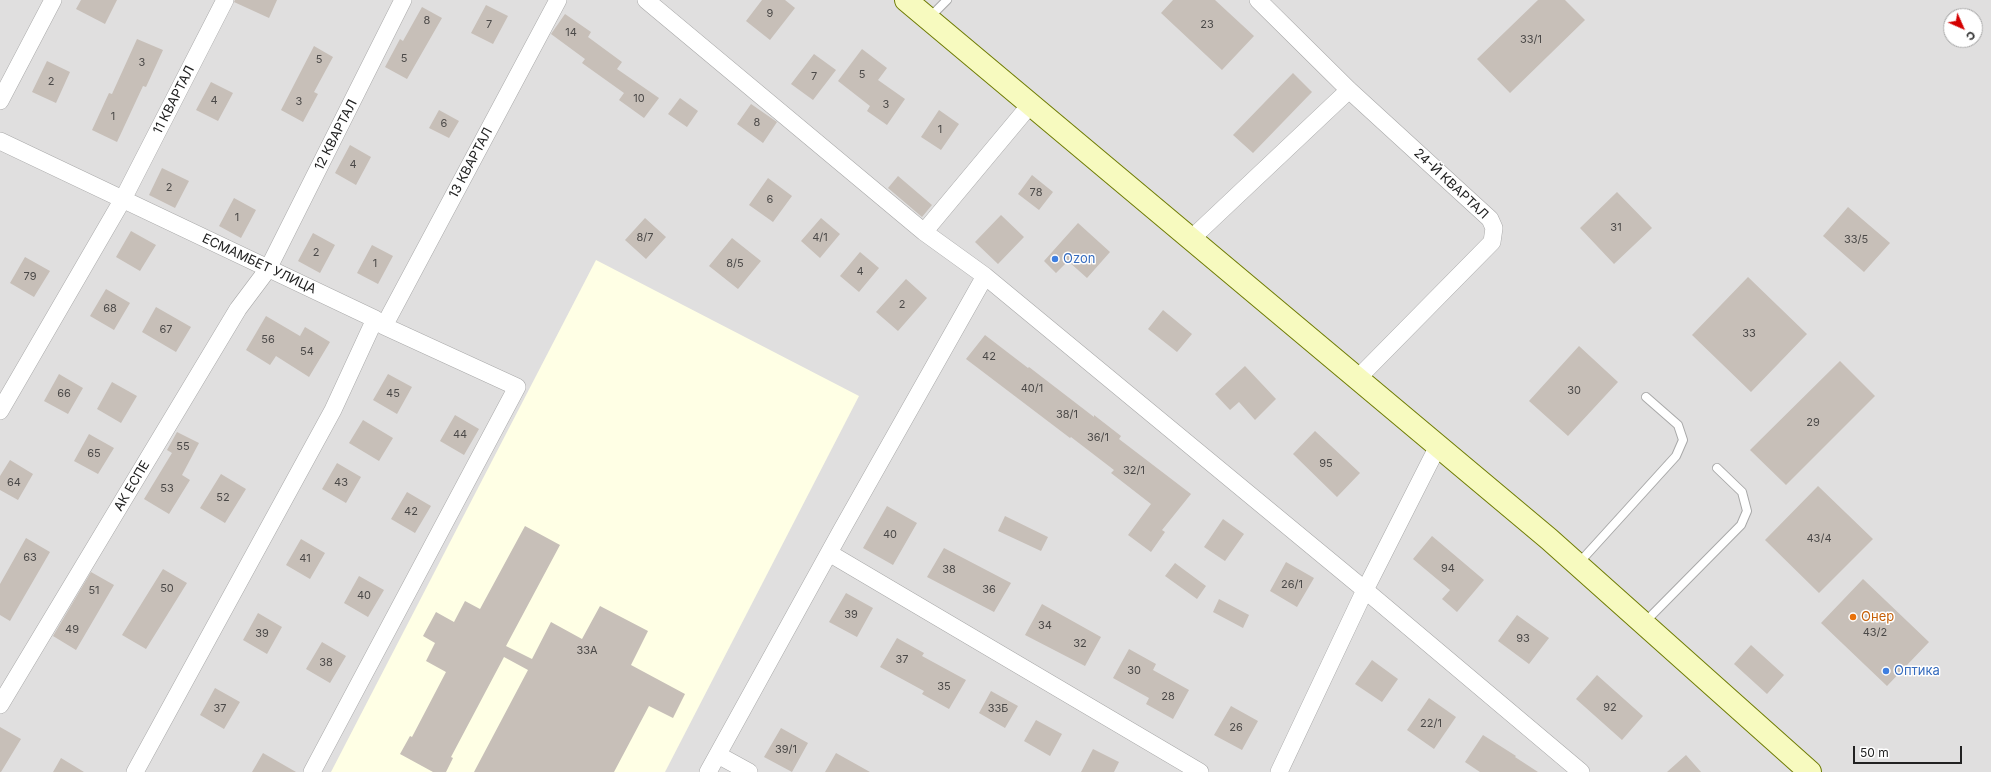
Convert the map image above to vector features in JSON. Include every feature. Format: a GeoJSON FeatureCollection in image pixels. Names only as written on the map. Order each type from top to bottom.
{"type":"FeatureCollection","features":[{"type":"Feature","properties":{"kind":"street"},"geometry":{"type":"LineString","coordinates":[[0,101],[54,0]]}},
{"type":"Feature","properties":{"kind":"street","name":"11 КВАРТАЛ"},"geometry":{"type":"LineString","coordinates":[[123,200],[225,0]]}},
{"type":"Feature","properties":{"kind":"street","name":"12 КВАРТАЛ"},"geometry":{"type":"LineString","coordinates":[[268,269],[403,0]]}},
{"type":"Feature","properties":{"kind":"street","name":"13 КВАРТАЛ"},"geometry":{"type":"LineString","coordinates":[[379,323],[558,0]]}},
{"type":"Feature","properties":{"kind":"street"},"geometry":{"type":"LineString","coordinates":[[646,0],[924,232],[985,276],[1365,590],[1581,772]]}},
{"type":"Feature","properties":{"kind":"street"},"geometry":{"type":"LineString","coordinates":[[906,0],[1358,378],[1578,565],[1810,772]]}},
{"type":"Feature","properties":{"kind":"street","name":"24-Й КВАРТАЛ"},"geometry":{"type":"LineString","coordinates":[[1258,0],[1349,90],[1490,219],[1494,228],[1492,242],[1358,378]]}},
{"type":"Feature","properties":{"kind":"street"},"geometry":{"type":"LineString","coordinates":[[1191,239],[1349,90]]}},
{"type":"Feature","properties":{"kind":"street"},"geometry":{"type":"LineString","coordinates":[[924,232],[1030,105]]}},
{"type":"Feature","properties":{"kind":"street","name":"ЕСМАМБЕТ УЛИЦА"},"geometry":{"type":"LineString","coordinates":[[0,141],[379,323],[517,387],[312,772]]}},
{"type":"Feature","properties":{"kind":"street"},"geometry":{"type":"LineString","coordinates":[[0,411],[123,200]]}},
{"type":"Feature","properties":{"kind":"street","name":"АК ЕСПЕ"},"geometry":{"type":"LineString","coordinates":[[0,705],[238,309],[268,269]]}},
{"type":"Feature","properties":{"kind":"street"},"geometry":{"type":"LineString","coordinates":[[708,772],[985,276]]}},
{"type":"Feature","properties":{"kind":"street"},"geometry":{"type":"LineString","coordinates":[[135,772],[379,323]]}},
{"type":"Feature","properties":{"kind":"street"},"geometry":{"type":"LineString","coordinates":[[1279,772],[1365,590],[1438,446]]}},
{"type":"Feature","properties":{"kind":"street"},"geometry":{"type":"LineString","coordinates":[[829,553],[1200,772]]}},
{"type":"Feature","properties":{"kind":"street"},"geometry":{"type":"LineString","coordinates":[[718,755],[749,772]]}},
{"type":"Feature","properties":{"kind":"lane"},"geometry":{"type":"LineString","coordinates":[[929,19],[947,0]]}},
{"type":"Feature","properties":{"kind":"lane"},"geometry":{"type":"LineString","coordinates":[[1578,565],[1679,451],[1683,440],[1678,425],[1646,396]]}},
{"type":"Feature","properties":{"kind":"lane"},"geometry":{"type":"LineString","coordinates":[[1643,624],[1741,525],[1747,511],[1742,492],[1717,468]]}},
{"type":"Feature","properties":{"kind":"shaded area"},"geometry":{"type":"Polygon","coordinates":[[[0,0],[1991,0],[1991,772],[0,772],[0,0]]]}},
{"type":"Feature","properties":{"kind":"shaded area"},"geometry":{"type":"Polygon","coordinates":[[[596,260],[859,396],[665,772],[331,772],[596,260]]]}},
{"type":"Feature","properties":{"kind":"building"},"geometry":{"type":"Polygon","coordinates":[[[81,0],[117,0],[105,24],[76,9],[81,0]]]}},
{"type":"Feature","properties":{"kind":"building"},"geometry":{"type":"Polygon","coordinates":[[[235,0],[277,0],[269,18],[234,2],[235,0]]]}},
{"type":"Feature","properties":{"kind":"building"},"geometry":{"type":"Polygon","coordinates":[[[762,0],[785,0],[795,8],[770,40],[746,21],[762,0]]]}},
{"type":"Feature","properties":{"kind":"building"},"geometry":{"type":"Polygon","coordinates":[[[1173,0],[1215,0],[1254,36],[1222,70],[1161,13],[1173,0]]]}},
{"type":"Feature","properties":{"kind":"building"},"geometry":{"type":"Polygon","coordinates":[[[1538,0],[1565,0],[1585,20],[1510,93],[1477,59],[1538,0]]]}},
{"type":"Feature","properties":{"kind":"building"},"geometry":{"type":"Polygon","coordinates":[[[486,5],[508,16],[493,44],[471,33],[486,5]]]}},
{"type":"Feature","properties":{"kind":"building"},"geometry":{"type":"Polygon","coordinates":[[[422,7],[442,18],[407,79],[385,67],[400,39],[403,41],[422,7]]]}},
{"type":"Feature","properties":{"kind":"building"},"geometry":{"type":"Polygon","coordinates":[[[565,14],[591,32],[588,37],[622,62],[617,69],[659,98],[644,118],[619,100],[624,93],[582,63],[585,59],[551,34],[565,14]]]}},
{"type":"Feature","properties":{"kind":"building"},"geometry":{"type":"Polygon","coordinates":[[[137,39],[163,50],[146,87],[143,86],[117,142],[92,130],[109,93],[112,94],[137,39]]]}},
{"type":"Feature","properties":{"kind":"building"},"geometry":{"type":"Polygon","coordinates":[[[314,46],[333,57],[314,92],[318,94],[303,122],[281,110],[314,46]]]}},
{"type":"Feature","properties":{"kind":"building"},"geometry":{"type":"Polygon","coordinates":[[[862,49],[887,68],[878,80],[905,99],[887,125],[867,111],[870,106],[838,81],[862,49]]]}},
{"type":"Feature","properties":{"kind":"building"},"geometry":{"type":"Polygon","coordinates":[[[814,54],[836,70],[813,100],[791,84],[814,54]]]}},
{"type":"Feature","properties":{"kind":"building"},"geometry":{"type":"Polygon","coordinates":[[[47,61],[70,72],[56,103],[32,92],[47,61]]]}},
{"type":"Feature","properties":{"kind":"building"},"geometry":{"type":"Polygon","coordinates":[[[1293,73],[1312,92],[1253,153],[1233,135],[1293,73]]]}},
{"type":"Feature","properties":{"kind":"building"},"geometry":{"type":"Polygon","coordinates":[[[211,82],[233,93],[218,121],[196,110],[211,82]]]}},
{"type":"Feature","properties":{"kind":"building"},"geometry":{"type":"Polygon","coordinates":[[[680,98],[698,111],[687,127],[668,114],[680,98]]]}},
{"type":"Feature","properties":{"kind":"building"},"geometry":{"type":"Polygon","coordinates":[[[751,104],[777,122],[763,143],[737,124],[751,104]]]}},
{"type":"Feature","properties":{"kind":"building"},"geometry":{"type":"Polygon","coordinates":[[[439,110],[459,121],[449,138],[429,128],[439,110]]]}},
{"type":"Feature","properties":{"kind":"building"},"geometry":{"type":"Polygon","coordinates":[[[939,110],[959,124],[941,150],[921,137],[939,110]]]}},
{"type":"Feature","properties":{"kind":"building"},"geometry":{"type":"Polygon","coordinates":[[[350,145],[371,157],[356,185],[335,173],[350,145]]]}},
{"type":"Feature","properties":{"kind":"building"},"geometry":{"type":"Polygon","coordinates":[[[162,168],[189,181],[175,208],[149,195],[162,168]]]}},
{"type":"Feature","properties":{"kind":"building"},"geometry":{"type":"Polygon","coordinates":[[[1032,175],[1053,192],[1039,210],[1018,194],[1032,175]]]}},
{"type":"Feature","properties":{"kind":"building"},"geometry":{"type":"Polygon","coordinates":[[[898,176],[932,205],[922,217],[888,188],[898,176]]]}},
{"type":"Feature","properties":{"kind":"building"},"geometry":{"type":"Polygon","coordinates":[[[768,178],[792,196],[773,222],[749,205],[768,178]]]}},
{"type":"Feature","properties":{"kind":"building"},"geometry":{"type":"Polygon","coordinates":[[[1617,192],[1652,228],[1614,264],[1580,228],[1617,192]]]}},
{"type":"Feature","properties":{"kind":"building"},"geometry":{"type":"Polygon","coordinates":[[[234,198],[256,210],[241,238],[219,226],[234,198]]]}},
{"type":"Feature","properties":{"kind":"building"},"geometry":{"type":"Polygon","coordinates":[[[1848,207],[1890,243],[1864,272],[1823,236],[1848,207]]]}},
{"type":"Feature","properties":{"kind":"building"},"geometry":{"type":"Polygon","coordinates":[[[1001,215],[1024,237],[998,264],[975,242],[1001,215]]]}},
{"type":"Feature","properties":{"kind":"building"},"geometry":{"type":"Polygon","coordinates":[[[645,218],[666,237],[646,259],[625,240],[645,218]]]}},
{"type":"Feature","properties":{"kind":"building"},"geometry":{"type":"Polygon","coordinates":[[[821,218],[840,234],[820,258],[801,241],[821,218]]]}},
{"type":"Feature","properties":{"kind":"building"},"geometry":{"type":"Polygon","coordinates":[[[1078,223],[1110,252],[1087,278],[1068,261],[1056,273],[1044,261],[1078,223]]]}},
{"type":"Feature","properties":{"kind":"building"},"geometry":{"type":"Polygon","coordinates":[[[131,231],[156,245],[140,271],[116,257],[131,231]]]}},
{"type":"Feature","properties":{"kind":"building"},"geometry":{"type":"Polygon","coordinates":[[[313,233],[335,245],[320,273],[298,261],[313,233]]]}},
{"type":"Feature","properties":{"kind":"building"},"geometry":{"type":"Polygon","coordinates":[[[732,238],[761,261],[738,289],[709,266],[732,238]]]}},
{"type":"Feature","properties":{"kind":"building"},"geometry":{"type":"Polygon","coordinates":[[[372,245],[393,256],[378,284],[357,273],[372,245]]]}},
{"type":"Feature","properties":{"kind":"building"},"geometry":{"type":"Polygon","coordinates":[[[860,252],[879,268],[859,292],[840,276],[860,252]]]}},
{"type":"Feature","properties":{"kind":"building"},"geometry":{"type":"Polygon","coordinates":[[[25,257],[50,271],[34,297],[10,283],[25,257]]]}},
{"type":"Feature","properties":{"kind":"building"},"geometry":{"type":"Polygon","coordinates":[[[1748,277],[1807,334],[1751,392],[1692,335],[1748,277]]]}},
{"type":"Feature","properties":{"kind":"building"},"geometry":{"type":"Polygon","coordinates":[[[906,279],[927,298],[898,331],[876,312],[906,279]]]}},
{"type":"Feature","properties":{"kind":"building"},"geometry":{"type":"Polygon","coordinates":[[[106,289],[130,303],[114,330],[90,316],[106,289]]]}},
{"type":"Feature","properties":{"kind":"building"},"geometry":{"type":"Polygon","coordinates":[[[156,307],[191,327],[176,352],[142,332],[156,307]]]}},
{"type":"Feature","properties":{"kind":"building"},"geometry":{"type":"Polygon","coordinates":[[[1163,310],[1192,334],[1177,352],[1148,329],[1163,310]]]}},
{"type":"Feature","properties":{"kind":"building"},"geometry":{"type":"Polygon","coordinates":[[[266,316],[300,336],[305,327],[330,342],[309,377],[276,356],[270,365],[246,350],[266,316]]]}},
{"type":"Feature","properties":{"kind":"building"},"geometry":{"type":"Polygon","coordinates":[[[985,335],[1094,417],[1094,415],[1121,436],[1119,439],[1191,494],[1162,530],[1165,532],[1151,552],[1128,535],[1151,504],[1111,473],[1114,470],[966,359],[985,335]]]}},
{"type":"Feature","properties":{"kind":"building"},"geometry":{"type":"Polygon","coordinates":[[[1579,346],[1618,382],[1568,436],[1529,401],[1579,346]]]}},
{"type":"Feature","properties":{"kind":"building"},"geometry":{"type":"Polygon","coordinates":[[[1840,361],[1875,396],[1786,485],[1750,450],[1840,361]]]}},
{"type":"Feature","properties":{"kind":"building"},"geometry":{"type":"Polygon","coordinates":[[[1245,366],[1276,399],[1255,420],[1239,402],[1230,410],[1215,394],[1245,366]]]}},
{"type":"Feature","properties":{"kind":"building"},"geometry":{"type":"Polygon","coordinates":[[[59,374],[83,388],[68,414],[44,401],[59,374]]]}},
{"type":"Feature","properties":{"kind":"building"},"geometry":{"type":"Polygon","coordinates":[[[388,374],[412,387],[397,414],[373,400],[388,374]]]}},
{"type":"Feature","properties":{"kind":"building"},"geometry":{"type":"Polygon","coordinates":[[[112,382],[137,396],[121,423],[97,409],[112,382]]]}},
{"type":"Feature","properties":{"kind":"building"},"geometry":{"type":"Polygon","coordinates":[[[455,415],[479,429],[464,455],[440,441],[455,415]]]}},
{"type":"Feature","properties":{"kind":"building"},"geometry":{"type":"Polygon","coordinates":[[[363,420],[393,438],[379,461],[349,443],[363,420]]]}},
{"type":"Feature","properties":{"kind":"building"},"geometry":{"type":"Polygon","coordinates":[[[1315,431],[1360,473],[1337,497],[1293,454],[1315,431]]]}},
{"type":"Feature","properties":{"kind":"building"},"geometry":{"type":"Polygon","coordinates":[[[177,432],[199,443],[182,475],[190,480],[169,514],[144,499],[172,453],[167,450],[177,432]]]}},
{"type":"Feature","properties":{"kind":"building"},"geometry":{"type":"Polygon","coordinates":[[[89,434],[114,448],[98,474],[74,461],[89,434]]]}},
{"type":"Feature","properties":{"kind":"building"},"geometry":{"type":"Polygon","coordinates":[[[10,460],[33,474],[18,500],[0,490],[0,476],[10,460]]]}},
{"type":"Feature","properties":{"kind":"building"},"geometry":{"type":"Polygon","coordinates":[[[337,463],[361,477],[346,503],[322,489],[337,463]]]}},
{"type":"Feature","properties":{"kind":"building"},"geometry":{"type":"Polygon","coordinates":[[[221,474],[246,489],[225,523],[200,508],[221,474]]]}},
{"type":"Feature","properties":{"kind":"building"},"geometry":{"type":"Polygon","coordinates":[[[1818,486],[1873,539],[1819,593],[1765,540],[1818,486]]]}},
{"type":"Feature","properties":{"kind":"building"},"geometry":{"type":"Polygon","coordinates":[[[407,492],[431,506],[415,533],[391,519],[407,492]]]}},
{"type":"Feature","properties":{"kind":"building"},"geometry":{"type":"Polygon","coordinates":[[[887,506],[917,523],[893,565],[863,548],[887,506]]]}},
{"type":"Feature","properties":{"kind":"building"},"geometry":{"type":"Polygon","coordinates":[[[1005,516],[1048,537],[1041,551],[998,531],[1005,516]]]}},
{"type":"Feature","properties":{"kind":"building"},"geometry":{"type":"Polygon","coordinates":[[[1223,519],[1244,534],[1225,561],[1204,547],[1223,519]]]}},
{"type":"Feature","properties":{"kind":"building"},"geometry":{"type":"Polygon","coordinates":[[[525,526],[560,545],[506,646],[532,659],[551,622],[582,639],[600,606],[648,631],[631,665],[685,694],[673,718],[649,706],[614,772],[474,772],[528,670],[504,657],[451,757],[453,758],[446,772],[433,772],[400,754],[410,736],[412,737],[446,672],[426,661],[435,643],[423,636],[436,612],[454,622],[465,601],[480,609],[525,526]]]}},
{"type":"Feature","properties":{"kind":"building"},"geometry":{"type":"Polygon","coordinates":[[[1432,536],[1484,580],[1457,612],[1442,599],[1450,590],[1413,559],[1432,536]]]}},
{"type":"Feature","properties":{"kind":"building"},"geometry":{"type":"Polygon","coordinates":[[[26,538],[50,552],[10,621],[0,615],[0,584],[26,538]]]}},
{"type":"Feature","properties":{"kind":"building"},"geometry":{"type":"Polygon","coordinates":[[[301,539],[325,553],[310,579],[286,565],[301,539]]]}},
{"type":"Feature","properties":{"kind":"building"},"geometry":{"type":"Polygon","coordinates":[[[944,548],[1011,583],[994,612],[927,577],[944,548]]]}},
{"type":"Feature","properties":{"kind":"building"},"geometry":{"type":"Polygon","coordinates":[[[1286,562],[1314,578],[1297,607],[1270,591],[1286,562]]]}},
{"type":"Feature","properties":{"kind":"building"},"geometry":{"type":"Polygon","coordinates":[[[1175,563],[1206,586],[1197,599],[1165,576],[1175,563]]]}},
{"type":"Feature","properties":{"kind":"building"},"geometry":{"type":"Polygon","coordinates":[[[163,569],[187,583],[146,649],[122,635],[163,569]]]}},
{"type":"Feature","properties":{"kind":"building"},"geometry":{"type":"Polygon","coordinates":[[[91,572],[114,585],[76,650],[53,636],[91,572]]]}},
{"type":"Feature","properties":{"kind":"building"},"geometry":{"type":"Polygon","coordinates":[[[359,576],[384,590],[368,617],[344,603],[359,576]]]}},
{"type":"Feature","properties":{"kind":"building"},"geometry":{"type":"Polygon","coordinates":[[[1863,579],[1929,642],[1887,686],[1821,623],[1863,579]]]}},
{"type":"Feature","properties":{"kind":"building"},"geometry":{"type":"Polygon","coordinates":[[[846,593],[873,608],[857,637],[829,622],[846,593]]]}},
{"type":"Feature","properties":{"kind":"building"},"geometry":{"type":"Polygon","coordinates":[[[1219,599],[1249,615],[1243,628],[1213,612],[1219,599]]]}},
{"type":"Feature","properties":{"kind":"building"},"geometry":{"type":"Polygon","coordinates":[[[1042,604],[1101,637],[1085,666],[1025,635],[1042,604]]]}},
{"type":"Feature","properties":{"kind":"building"},"geometry":{"type":"Polygon","coordinates":[[[258,613],[282,627],[267,654],[243,640],[258,613]]]}},
{"type":"Feature","properties":{"kind":"building"},"geometry":{"type":"Polygon","coordinates":[[[1517,615],[1549,638],[1529,664],[1498,641],[1517,615]]]}},
{"type":"Feature","properties":{"kind":"building"},"geometry":{"type":"Polygon","coordinates":[[[897,638],[924,653],[922,656],[966,680],[949,709],[922,694],[924,691],[880,667],[897,638]]]}},
{"type":"Feature","properties":{"kind":"building"},"geometry":{"type":"Polygon","coordinates":[[[322,642],[346,656],[330,683],[306,669],[322,642]]]}},
{"type":"Feature","properties":{"kind":"building"},"geometry":{"type":"Polygon","coordinates":[[[1751,645],[1784,675],[1767,694],[1734,664],[1751,645]]]}},
{"type":"Feature","properties":{"kind":"building"},"geometry":{"type":"Polygon","coordinates":[[[1129,649],[1156,664],[1153,670],[1189,690],[1173,719],[1146,704],[1149,698],[1113,678],[1129,649]]]}},
{"type":"Feature","properties":{"kind":"building"},"geometry":{"type":"Polygon","coordinates":[[[1372,660],[1398,679],[1382,702],[1355,684],[1372,660]]]}},
{"type":"Feature","properties":{"kind":"building"},"geometry":{"type":"Polygon","coordinates":[[[1597,675],[1643,716],[1622,740],[1576,699],[1597,675]]]}},
{"type":"Feature","properties":{"kind":"building"},"geometry":{"type":"Polygon","coordinates":[[[215,688],[240,702],[224,729],[200,715],[215,688]]]}},
{"type":"Feature","properties":{"kind":"building"},"geometry":{"type":"Polygon","coordinates":[[[991,691],[1018,706],[1005,728],[979,713],[991,691]]]}},
{"type":"Feature","properties":{"kind":"building"},"geometry":{"type":"Polygon","coordinates":[[[1429,698],[1456,717],[1434,749],[1407,730],[1429,698]]]}},
{"type":"Feature","properties":{"kind":"building"},"geometry":{"type":"Polygon","coordinates":[[[1231,706],[1258,721],[1242,750],[1214,735],[1231,706]]]}},
{"type":"Feature","properties":{"kind":"building"},"geometry":{"type":"Polygon","coordinates":[[[1036,720],[1062,734],[1050,756],[1024,741],[1036,720]]]}},
{"type":"Feature","properties":{"kind":"building"},"geometry":{"type":"Polygon","coordinates":[[[0,727],[21,739],[1,772],[0,772],[0,727]]]}},
{"type":"Feature","properties":{"kind":"building"},"geometry":{"type":"Polygon","coordinates":[[[781,728],[808,743],[792,772],[764,757],[781,728]]]}},
{"type":"Feature","properties":{"kind":"building"},"geometry":{"type":"Polygon","coordinates":[[[1483,735],[1538,772],[1480,772],[1465,762],[1483,735]]]}},
{"type":"Feature","properties":{"kind":"building"},"geometry":{"type":"Polygon","coordinates":[[[1093,749],[1119,762],[1114,772],[1081,772],[1093,749]]]}},
{"type":"Feature","properties":{"kind":"building"},"geometry":{"type":"Polygon","coordinates":[[[263,753],[296,772],[252,772],[263,753]]]}},
{"type":"Feature","properties":{"kind":"building"},"geometry":{"type":"Polygon","coordinates":[[[836,753],[870,772],[825,772],[836,753]]]}},
{"type":"Feature","properties":{"kind":"building"},"geometry":{"type":"Polygon","coordinates":[[[1686,755],[1701,772],[1667,772],[1686,755]]]}},
{"type":"Feature","properties":{"kind":"building"},"geometry":{"type":"Polygon","coordinates":[[[61,758],[84,772],[53,772],[61,758]]]}},
{"type":"Feature","properties":{"kind":"place","name":"Ozon"},"geometry":{"type":"Point","coordinates":[1055,259]}},
{"type":"Feature","properties":{"kind":"place","name":"Онер"},"geometry":{"type":"Point","coordinates":[1853,617]}},
{"type":"Feature","properties":{"kind":"place","name":"Оптика"},"geometry":{"type":"Point","coordinates":[1886,671]}}]}
